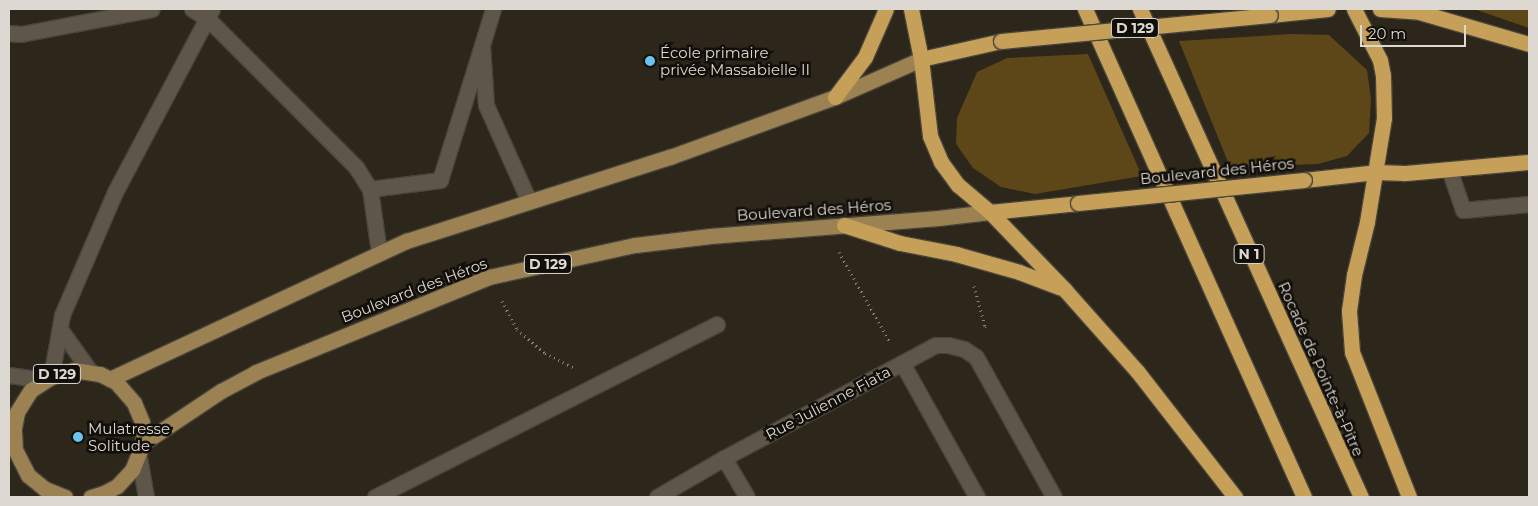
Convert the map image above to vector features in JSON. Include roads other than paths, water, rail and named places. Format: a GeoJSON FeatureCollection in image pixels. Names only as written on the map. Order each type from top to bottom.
{"type":"FeatureCollection","features":[{"type":"Feature","properties":{"kind":"highway"},"geometry":{"type":"LineString","coordinates":[[836,97],[865,57],[886,9]]}},
{"type":"Feature","properties":{"kind":"highway"},"geometry":{"type":"LineString","coordinates":[[911,9],[921,59],[930,136],[940,162],[958,185],[990,212],[1065,290],[1138,371],[1235,497]]}},
{"type":"Feature","properties":{"kind":"highway"},"geometry":{"type":"LineString","coordinates":[[1086,9],[1304,497]]}},
{"type":"Feature","properties":{"kind":"highway","name":"Rocade de Pointe-à-Pitre"},"geometry":{"type":"LineString","coordinates":[[1140,9],[1361,497]]}},
{"type":"Feature","properties":{"kind":"highway","name":"D 129"},"geometry":{"type":"LineString","coordinates":[[921,59],[1000,41],[1328,9]]}},
{"type":"Feature","properties":{"kind":"highway"},"geometry":{"type":"LineString","coordinates":[[1354,9],[1375,46],[1383,75],[1384,118],[1367,222],[1354,275],[1349,311],[1352,352],[1410,497]]}},
{"type":"Feature","properties":{"kind":"highway"},"geometry":{"type":"LineString","coordinates":[[1380,9],[1419,12],[1529,44]]}},
{"type":"Feature","properties":{"kind":"highway","name":"Boulevard des Héros"},"geometry":{"type":"LineString","coordinates":[[990,212],[1376,172],[1449,169],[1529,162]]}},
{"type":"Feature","properties":{"kind":"highway"},"geometry":{"type":"LineString","coordinates":[[844,225],[900,243],[956,254],[1011,270],[1065,290]]}},
{"type":"Feature","properties":{"kind":"main road"},"geometry":{"type":"LineString","coordinates":[[110,379],[379,252],[529,201],[670,157],[836,97],[921,59]]}},
{"type":"Feature","properties":{"kind":"main road","name":"Boulevard des Héros"},"geometry":{"type":"LineString","coordinates":[[141,450],[213,396],[256,372],[489,277],[635,245],[710,236],[938,218],[990,212]]}},
{"type":"Feature","properties":{"kind":"main road","name":"D 129"},"geometry":{"type":"LineString","coordinates":[[60,497],[28,476],[16,450],[11,431],[13,409],[31,390],[47,378],[66,371],[90,371],[110,379],[126,392],[138,409],[142,422],[141,450],[123,481],[104,493],[91,497]]}},
{"type":"Feature","properties":{"kind":"street"},"geometry":{"type":"LineString","coordinates":[[9,33],[21,34],[152,9]]}},
{"type":"Feature","properties":{"kind":"street"},"geometry":{"type":"LineString","coordinates":[[192,9],[210,13],[356,167],[370,189],[379,252]]}},
{"type":"Feature","properties":{"kind":"street"},"geometry":{"type":"LineString","coordinates":[[370,189],[440,180],[493,9]]}},
{"type":"Feature","properties":{"kind":"street"},"geometry":{"type":"LineString","coordinates":[[9,375],[47,378],[62,316],[115,192],[210,13]]}},
{"type":"Feature","properties":{"kind":"street"},"geometry":{"type":"LineString","coordinates":[[482,46],[486,105],[529,201]]}},
{"type":"Feature","properties":{"kind":"street"},"geometry":{"type":"LineString","coordinates":[[1449,169],[1463,210],[1529,204]]}},
{"type":"Feature","properties":{"kind":"street"},"geometry":{"type":"LineString","coordinates":[[375,497],[717,324]]}},
{"type":"Feature","properties":{"kind":"street"},"geometry":{"type":"LineString","coordinates":[[60,329],[90,371]]}},
{"type":"Feature","properties":{"kind":"street"},"geometry":{"type":"LineString","coordinates":[[902,363],[936,345],[948,345],[964,349],[976,358],[1054,497]]}},
{"type":"Feature","properties":{"kind":"street","name":"Rue Julienne Fiata"},"geometry":{"type":"LineString","coordinates":[[657,497],[724,458],[902,363],[977,497]]}},
{"type":"Feature","properties":{"kind":"street"},"geometry":{"type":"LineString","coordinates":[[141,450],[146,497]]}},
{"type":"Feature","properties":{"kind":"street"},"geometry":{"type":"LineString","coordinates":[[724,458],[747,497]]}},
{"type":"Feature","properties":{"kind":"place","name":"École primaire privée Massabielle II"},"geometry":{"type":"Point","coordinates":[650,61]}},
{"type":"Feature","properties":{"kind":"place","name":"Mulatresse Solitude"},"geometry":{"type":"Point","coordinates":[78,437]}}]}
